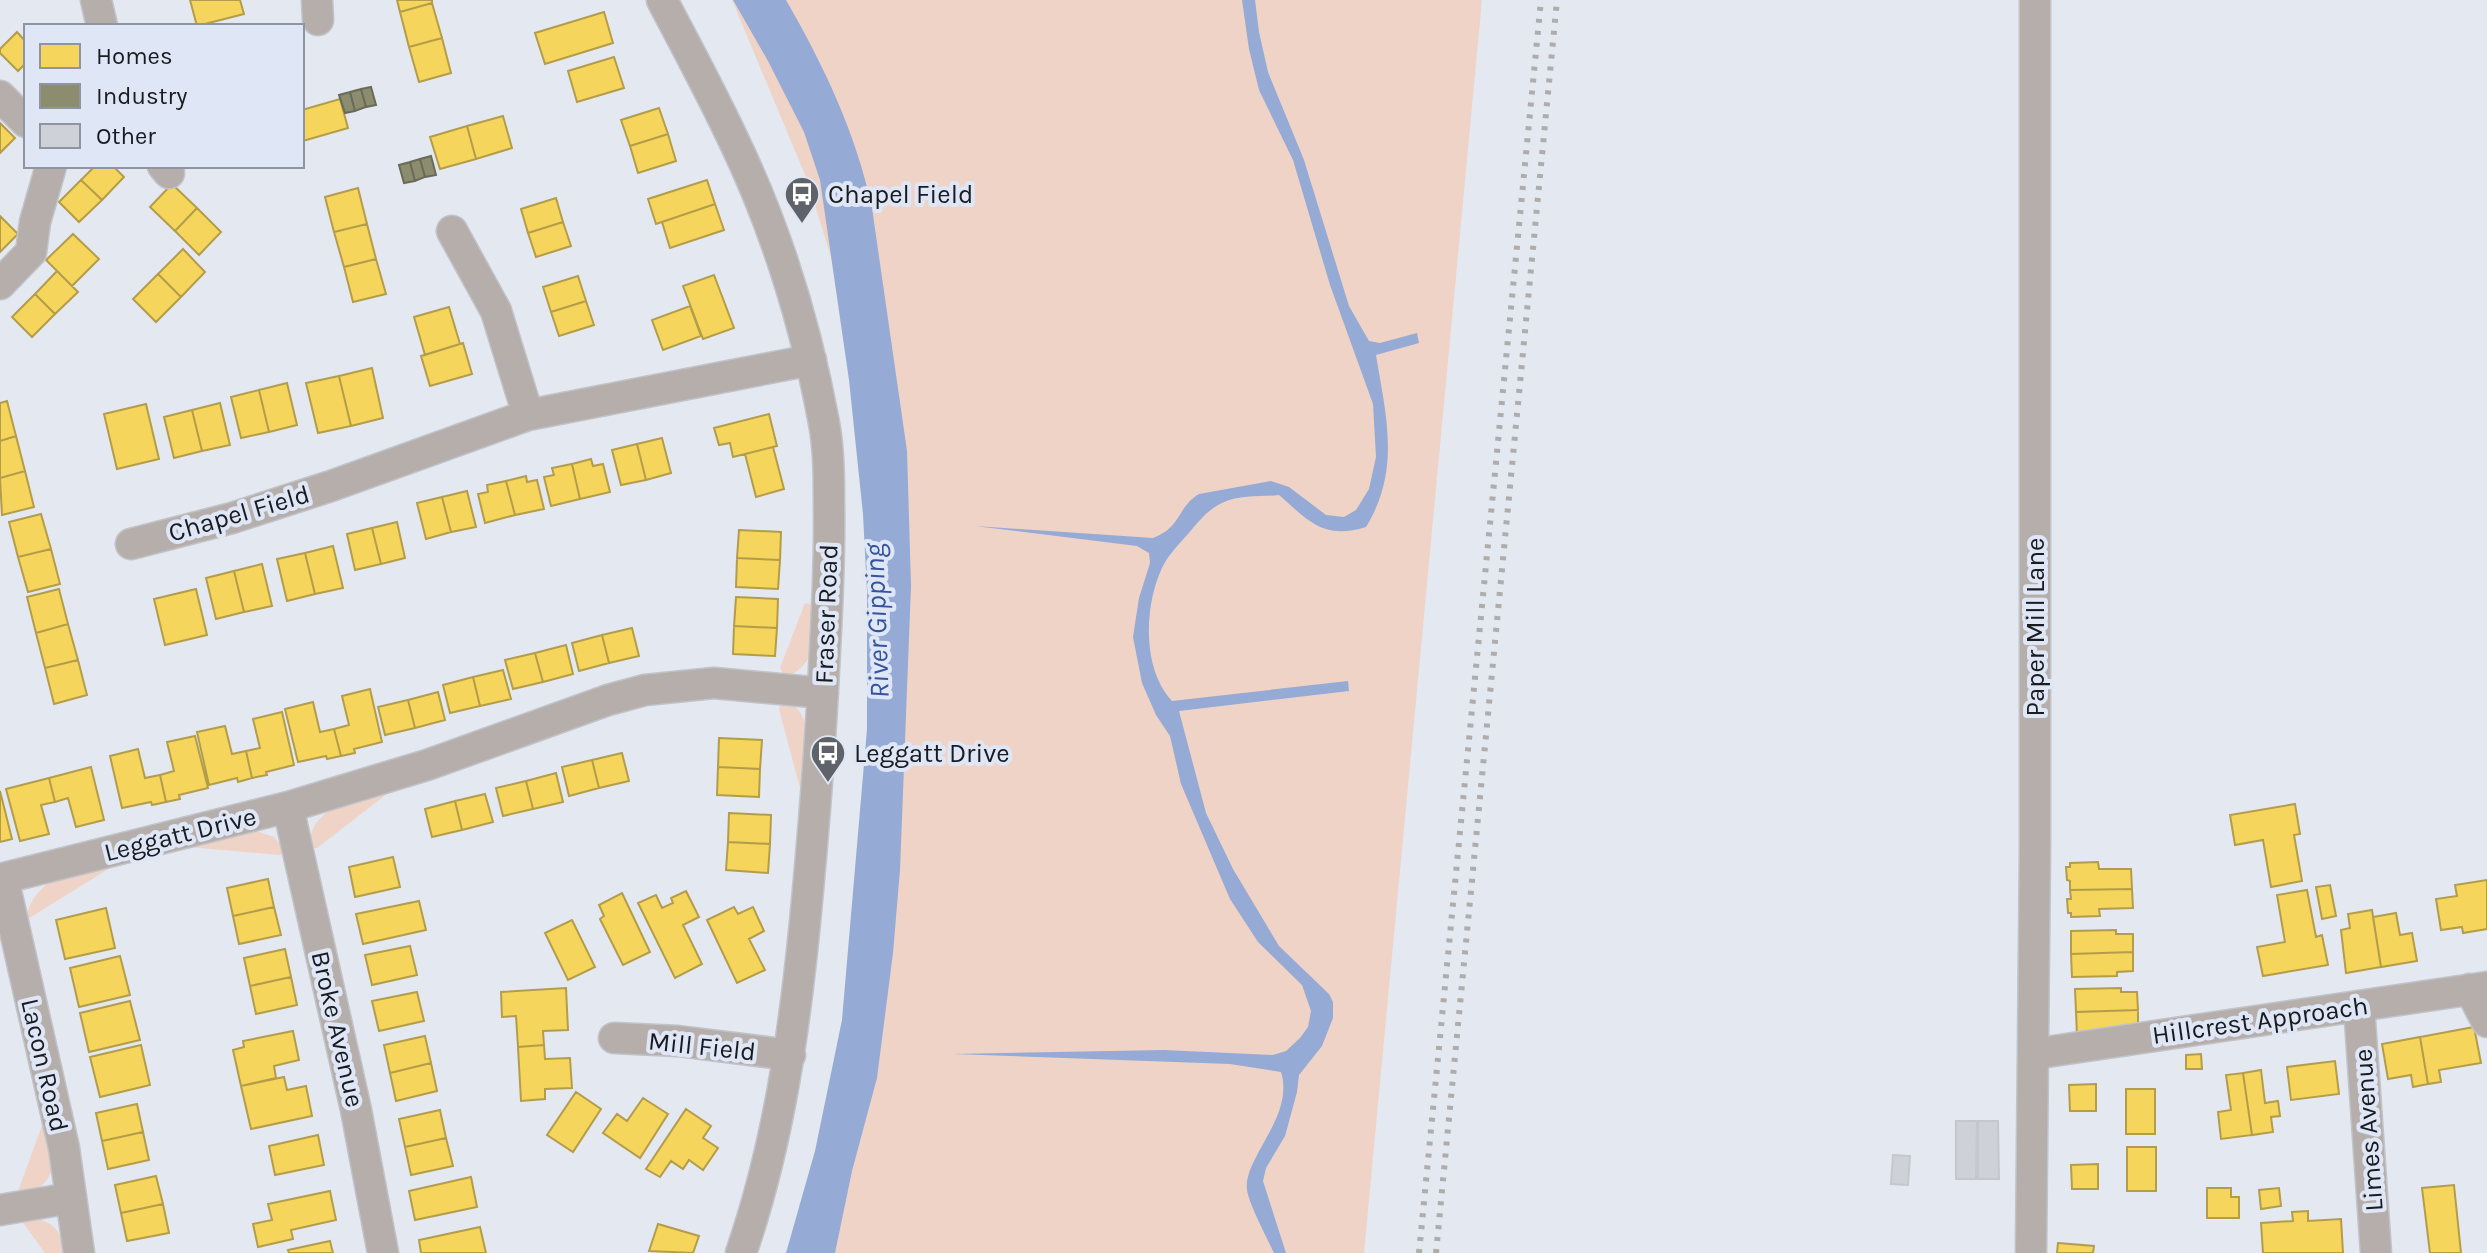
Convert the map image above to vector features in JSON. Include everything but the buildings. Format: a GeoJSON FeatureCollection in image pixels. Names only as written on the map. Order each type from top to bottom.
{"type":"FeatureCollection","features":[{"type":"Feature","properties":{"kind":"street"},"geometry":{"type":"LineString","coordinates":[[96,0],[102,24]]}},
{"type":"Feature","properties":{"kind":"street","name":"Fraser Road"},"geometry":{"type":"LineString","coordinates":[[662,0],[753,182],[786,275],[811,360],[825,428],[829,472],[829,550],[819,783],[790,1055],[759,1195],[741,1253]]}},
{"type":"Feature","properties":{"kind":"street","name":"Paper Mill Lane"},"geometry":{"type":"LineString","coordinates":[[2031,1253],[2035,0]]}},
{"type":"Feature","properties":{"kind":"street"},"geometry":{"type":"LineString","coordinates":[[0,96],[24,120]]}},
{"type":"Feature","properties":{"kind":"street"},"geometry":{"type":"LineString","coordinates":[[0,284],[31,252],[35,222],[50,168]]}},
{"type":"Feature","properties":{"kind":"street"},"geometry":{"type":"LineString","coordinates":[[452,231],[496,311],[528,415]]}},
{"type":"Feature","properties":{"kind":"street","name":"Chapel Field"},"geometry":{"type":"LineString","coordinates":[[131,544],[232,518],[303,495],[528,415],[811,360]]}},
{"type":"Feature","properties":{"kind":"street","name":"Leggatt Drive"},"geometry":{"type":"LineString","coordinates":[[2,878],[288,807],[427,765],[608,700],[645,690],[682,684],[729,683],[823,693]]}},
{"type":"Feature","properties":{"kind":"street","name":"Broke Avenue"},"geometry":{"type":"LineString","coordinates":[[288,807],[353,1094],[383,1253]]}},
{"type":"Feature","properties":{"kind":"street","name":"Lacon Road"},"geometry":{"type":"LineString","coordinates":[[2,878],[64,1148],[79,1253]]}},
{"type":"Feature","properties":{"kind":"street"},"geometry":{"type":"LineString","coordinates":[[2478,988],[2487,1022]]}},
{"type":"Feature","properties":{"kind":"street","name":"Hillcrest Approach"},"geometry":{"type":"LineString","coordinates":[[2033,1054],[2478,988]]}},
{"type":"Feature","properties":{"kind":"street","name":"Limes Avenue"},"geometry":{"type":"LineString","coordinates":[[2359,1006],[2376,1253]]}},
{"type":"Feature","properties":{"kind":"street","name":"Mill Field"},"geometry":{"type":"LineString","coordinates":[[614,1038],[678,1041],[790,1055]]}},
{"type":"Feature","properties":{"kind":"street"},"geometry":{"type":"LineString","coordinates":[[0,1210],[71,1198]]}},
{"type":"Feature","properties":{"kind":"shaded area"},"geometry":{"type":"Polygon","coordinates":[[[732,0],[1482,0],[1364,1253],[805,1253],[871,918],[878,411],[808,182],[732,0]]]}},
{"type":"Feature","properties":{"kind":"shaded area"},"geometry":{"type":"Polygon","coordinates":[[[805,603],[818,607],[812,649],[803,666],[785,677],[780,668],[805,603]]]}},
{"type":"Feature","properties":{"kind":"shaded area"},"geometry":{"type":"Polygon","coordinates":[[[782,701],[793,705],[801,713],[808,738],[807,790],[801,792],[779,709],[782,701]]]}},
{"type":"Feature","properties":{"kind":"shaded area"},"geometry":{"type":"Polygon","coordinates":[[[392,790],[317,848],[311,848],[311,834],[326,814],[351,801],[392,790]]]}},
{"type":"Feature","properties":{"kind":"shaded area"},"geometry":{"type":"Polygon","coordinates":[[[250,829],[274,837],[286,852],[280,855],[189,847],[250,829]]]}},
{"type":"Feature","properties":{"kind":"shaded area"},"geometry":{"type":"Polygon","coordinates":[[[126,858],[26,920],[31,904],[51,882],[79,870],[126,858]]]}},
{"type":"Feature","properties":{"kind":"shaded area"},"geometry":{"type":"Polygon","coordinates":[[[44,1120],[52,1157],[49,1177],[31,1192],[16,1197],[44,1120]]]}},
{"type":"Feature","properties":{"kind":"shaded area"},"geometry":{"type":"Polygon","coordinates":[[[30,1217],[55,1228],[65,1253],[45,1253],[21,1220],[30,1217]]]}},
{"type":"Feature","properties":{"kind":"water","name":"River Gipping"},"geometry":{"type":"Polygon","coordinates":[[[733,0],[786,0],[826,75],[848,127],[872,208],[907,451],[911,586],[900,870],[893,953],[877,1078],[852,1171],[835,1253],[786,1253],[815,1151],[842,1020],[867,729],[867,592],[863,514],[849,380],[820,180],[804,132],[733,0]]]}},
{"type":"Feature","properties":{"kind":"water"},"geometry":{"type":"Polygon","coordinates":[[[1242,0],[1255,0],[1268,72],[1304,160],[1349,306],[1369,341],[1380,343],[1417,333],[1419,343],[1376,355],[1386,421],[1387,464],[1377,506],[1366,527],[1338,531],[1318,526],[1279,495],[1244,497],[1218,505],[1170,554],[1156,583],[1149,618],[1155,672],[1172,701],[1348,681],[1349,691],[1179,711],[1206,813],[1233,869],[1279,946],[1329,994],[1333,1002],[1333,1018],[1322,1046],[1299,1075],[1285,1136],[1266,1168],[1263,1181],[1286,1253],[1274,1253],[1247,1190],[1253,1164],[1281,1104],[1281,1072],[1230,1064],[953,1054],[1164,1050],[1273,1055],[1286,1051],[1308,1027],[1311,1011],[1302,985],[1258,942],[1230,899],[1181,784],[1170,736],[1156,715],[1142,683],[1133,637],[1139,598],[1150,563],[1149,553],[1137,546],[975,526],[1153,538],[1169,528],[1199,494],[1271,481],[1289,487],[1326,515],[1344,517],[1356,510],[1369,489],[1376,457],[1373,404],[1330,285],[1293,160],[1259,90],[1242,0]]]}},
{"type":"Feature","properties":{"kind":"railway"},"geometry":{"type":"LineString","coordinates":[[1419,1253],[1541,0]]}},
{"type":"Feature","properties":{"kind":"railway"},"geometry":{"type":"LineString","coordinates":[[1436,1253],[1557,0]]}},
{"type":"Feature","properties":{"kind":"place","name":"Chapel Field"},"geometry":{"type":"Point","coordinates":[802,225]}},
{"type":"Feature","properties":{"kind":"place","name":"Leggatt Drive"},"geometry":{"type":"Point","coordinates":[828,784]}}]}
